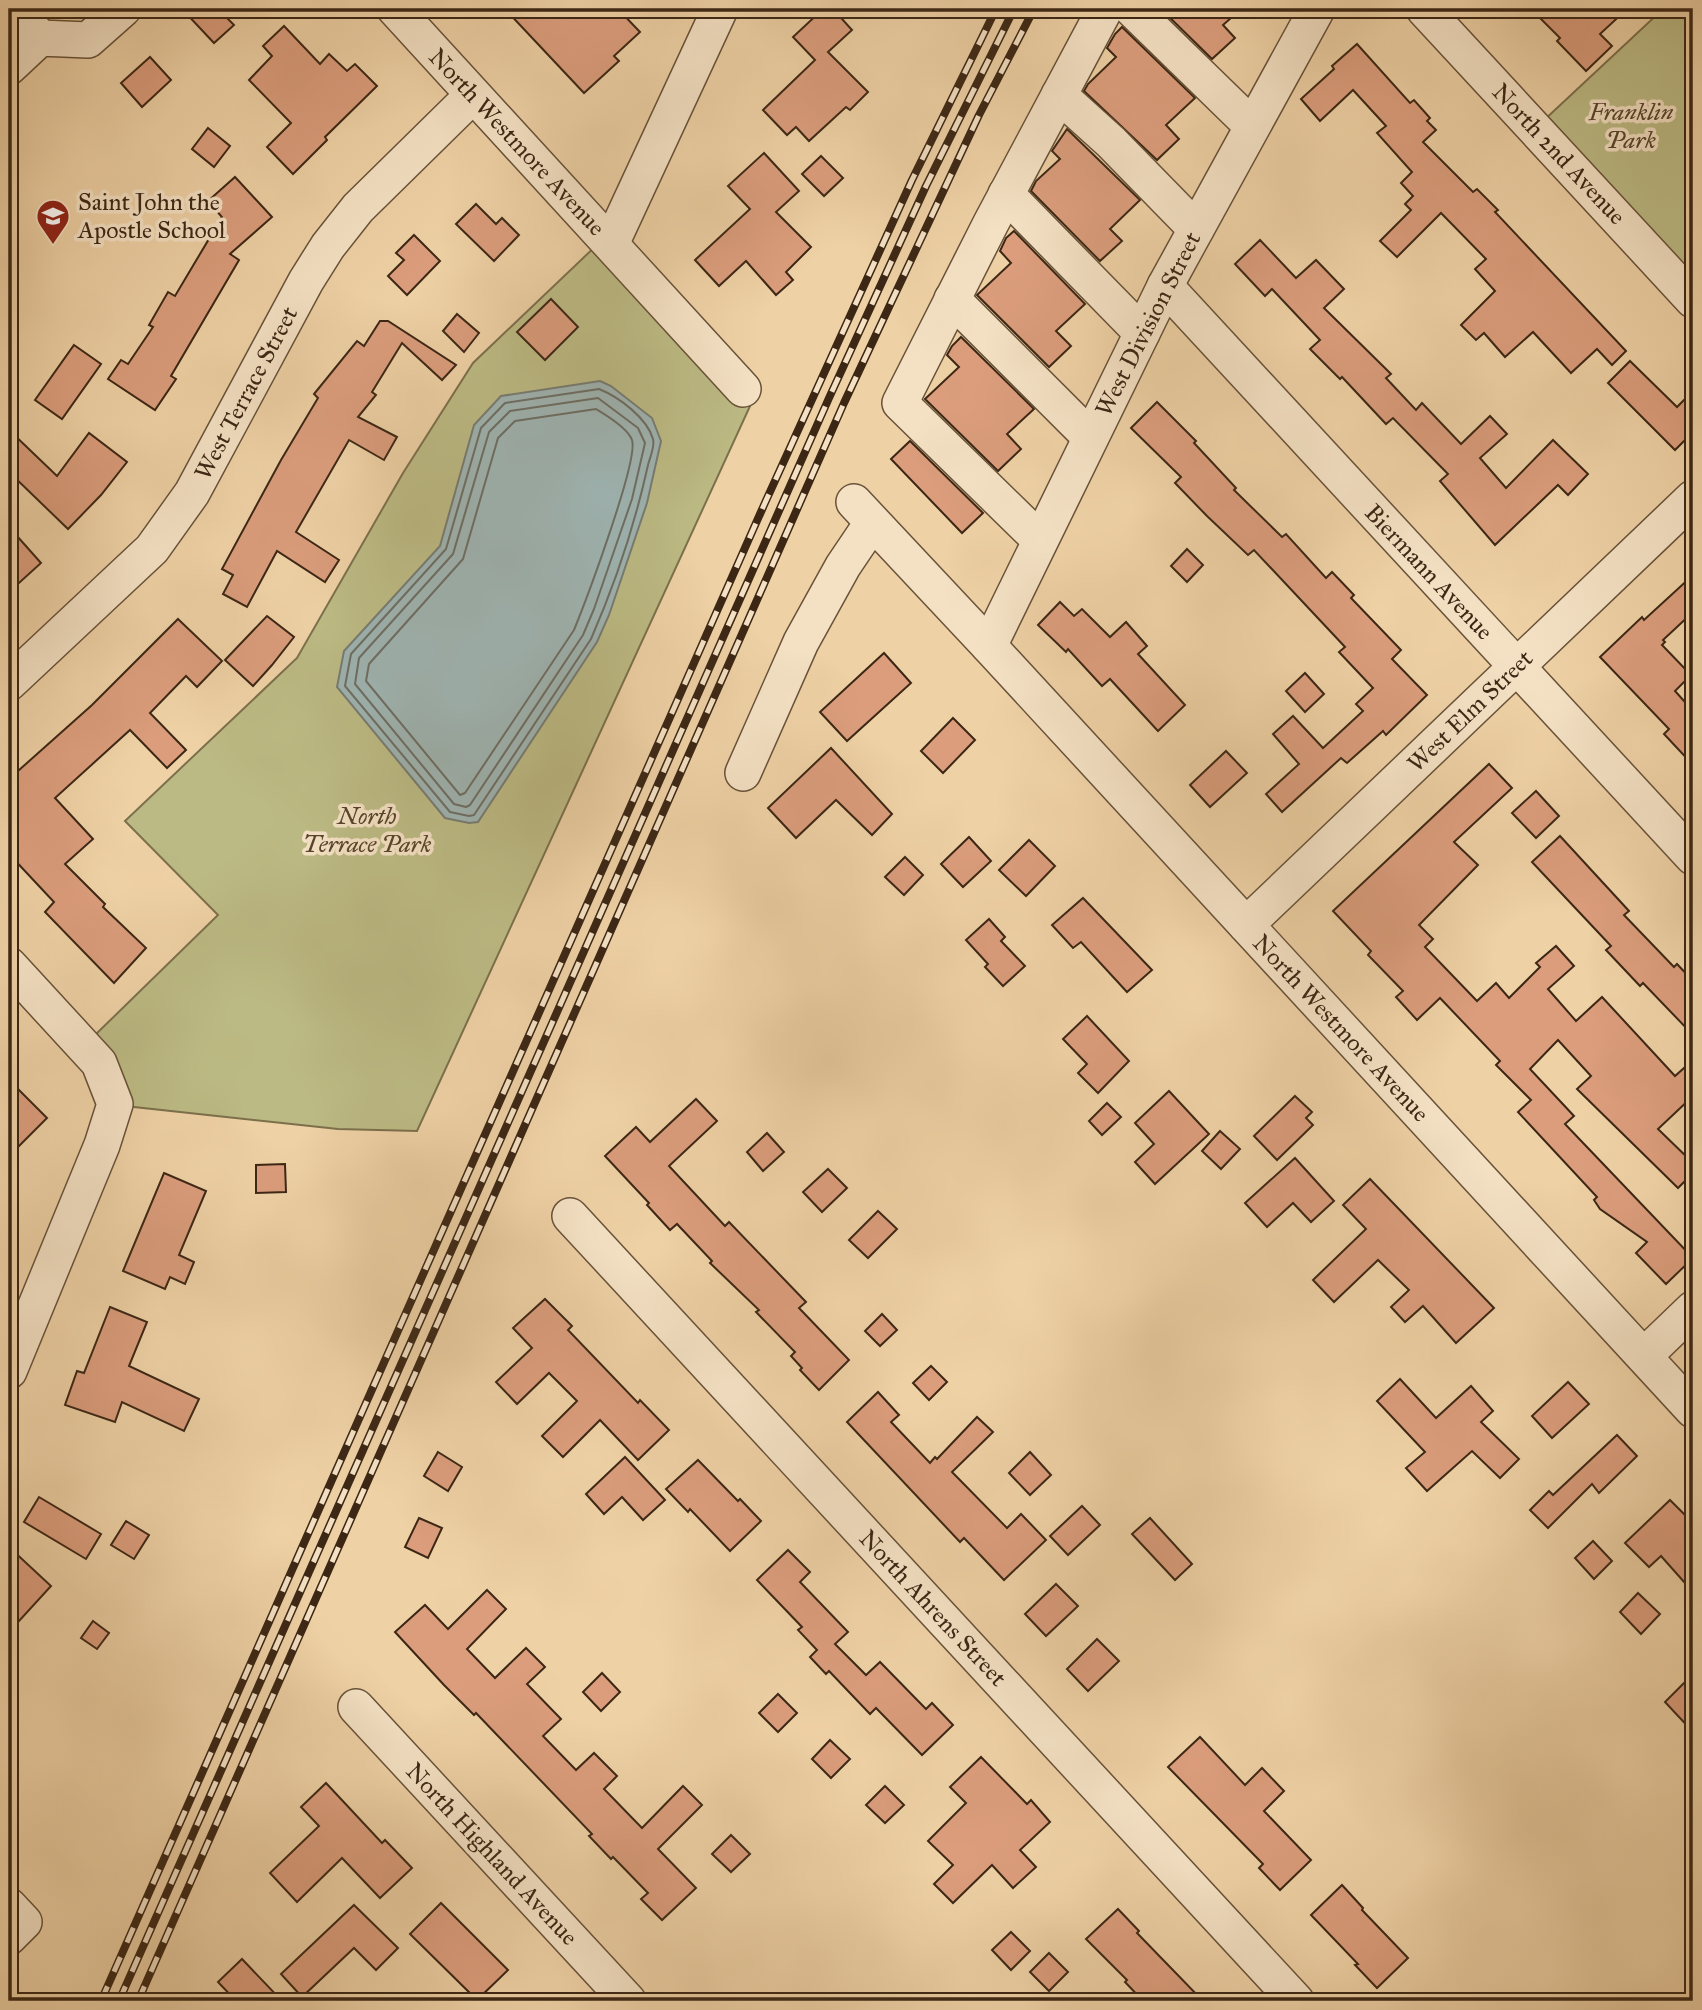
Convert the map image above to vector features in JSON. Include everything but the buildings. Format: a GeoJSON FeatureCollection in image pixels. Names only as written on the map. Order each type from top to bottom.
{"type":"FeatureCollection","features":[{"type":"Feature","properties":{"kind":"street"},"geometry":{"type":"LineString","coordinates":[[15,9],[40,38]]}},
{"type":"Feature","properties":{"kind":"street"},"geometry":{"type":"LineString","coordinates":[[9,67],[40,38],[88,40],[123,9]]}},
{"type":"Feature","properties":{"kind":"street","name":"North Westmore Avenue"},"geometry":{"type":"LineString","coordinates":[[395,9],[743,389]]}},
{"type":"Feature","properties":{"kind":"street"},"geometry":{"type":"LineString","coordinates":[[611,244],[720,9]]}},
{"type":"Feature","properties":{"kind":"street"},"geometry":{"type":"LineString","coordinates":[[1040,540],[900,403],[1006,194],[1105,9]]}},
{"type":"Feature","properties":{"kind":"street"},"geometry":{"type":"LineString","coordinates":[[1132,9],[1252,126]]}},
{"type":"Feature","properties":{"kind":"street","name":"North 2nd Avenue"},"geometry":{"type":"LineString","coordinates":[[1424,9],[1693,300]]}},
{"type":"Feature","properties":{"kind":"street","name":"West Division Street"},"geometry":{"type":"LineString","coordinates":[[989,646],[1142,332],[1252,126],[1304,15]]}},
{"type":"Feature","properties":{"kind":"street","name":"West Terrace Street"},"geometry":{"type":"LineString","coordinates":[[9,683],[152,549],[171,526],[192,493],[306,281],[328,246],[358,208],[473,95]]}},
{"type":"Feature","properties":{"kind":"street"},"geometry":{"type":"LineString","coordinates":[[1059,95],[1111,142],[1196,229]]}},
{"type":"Feature","properties":{"kind":"street"},"geometry":{"type":"LineString","coordinates":[[1006,194],[1142,332]]}},
{"type":"Feature","properties":{"kind":"street","name":"Biermann Avenue"},"geometry":{"type":"LineString","coordinates":[[1165,286],[1693,857]]}},
{"type":"Feature","properties":{"kind":"street"},"geometry":{"type":"LineString","coordinates":[[953,299],[1090,437]]}},
{"type":"Feature","properties":{"kind":"street","name":"West Elm Street"},"geometry":{"type":"LineString","coordinates":[[1246,925],[1693,498]]}},
{"type":"Feature","properties":{"kind":"street","name":"North Westmore Avenue"},"geometry":{"type":"LineString","coordinates":[[743,773],[801,642],[843,566],[863,512],[1693,1410]]}},
{"type":"Feature","properties":{"kind":"street"},"geometry":{"type":"LineString","coordinates":[[9,965],[99,1063],[114,1104],[102,1145],[9,1371]]}},
{"type":"Feature","properties":{"kind":"street","name":"North Ahrens Street"},"geometry":{"type":"LineString","coordinates":[[570,1216],[1296,2001]]}},
{"type":"Feature","properties":{"kind":"street"},"geometry":{"type":"LineString","coordinates":[[1644,1356],[1693,1309]]}},
{"type":"Feature","properties":{"kind":"street","name":"North Highland Avenue"},"geometry":{"type":"LineString","coordinates":[[356,1707],[628,2001]]}},
{"type":"Feature","properties":{"kind":"green space","name":"Franklin Park"},"geometry":{"type":"Polygon","coordinates":[[[1663,9],[1693,9],[1693,285],[1542,122],[1663,9]]]}},
{"type":"Feature","properties":{"kind":"green space","name":"North Terrace Park"},"geometry":{"type":"Polygon","coordinates":[[[601,241],[751,404],[417,1131],[338,1129],[125,1106],[92,1038],[218,915],[125,821],[297,658],[403,473],[473,363],[601,241]]]}},
{"type":"Feature","properties":{"kind":"water"},"geometry":{"type":"Polygon","coordinates":[[[600,381],[611,386],[652,418],[661,441],[647,503],[609,615],[597,642],[478,822],[445,818],[337,687],[344,651],[440,546],[474,425],[501,396],[600,381]]]}},
{"type":"Feature","properties":{"kind":"railway"},"geometry":{"type":"LineString","coordinates":[[101,2001],[764,505],[912,180],[996,9]]}},
{"type":"Feature","properties":{"kind":"railway"},"geometry":{"type":"LineString","coordinates":[[119,2001],[829,398],[926,186],[1014,9]]}},
{"type":"Feature","properties":{"kind":"railway"},"geometry":{"type":"LineString","coordinates":[[138,2001],[844,403],[979,115],[1034,9]]}},
{"type":"Feature","properties":{"kind":"place","name":"Saint John the Apostle School"},"geometry":{"type":"Point","coordinates":[53,246]}}]}
